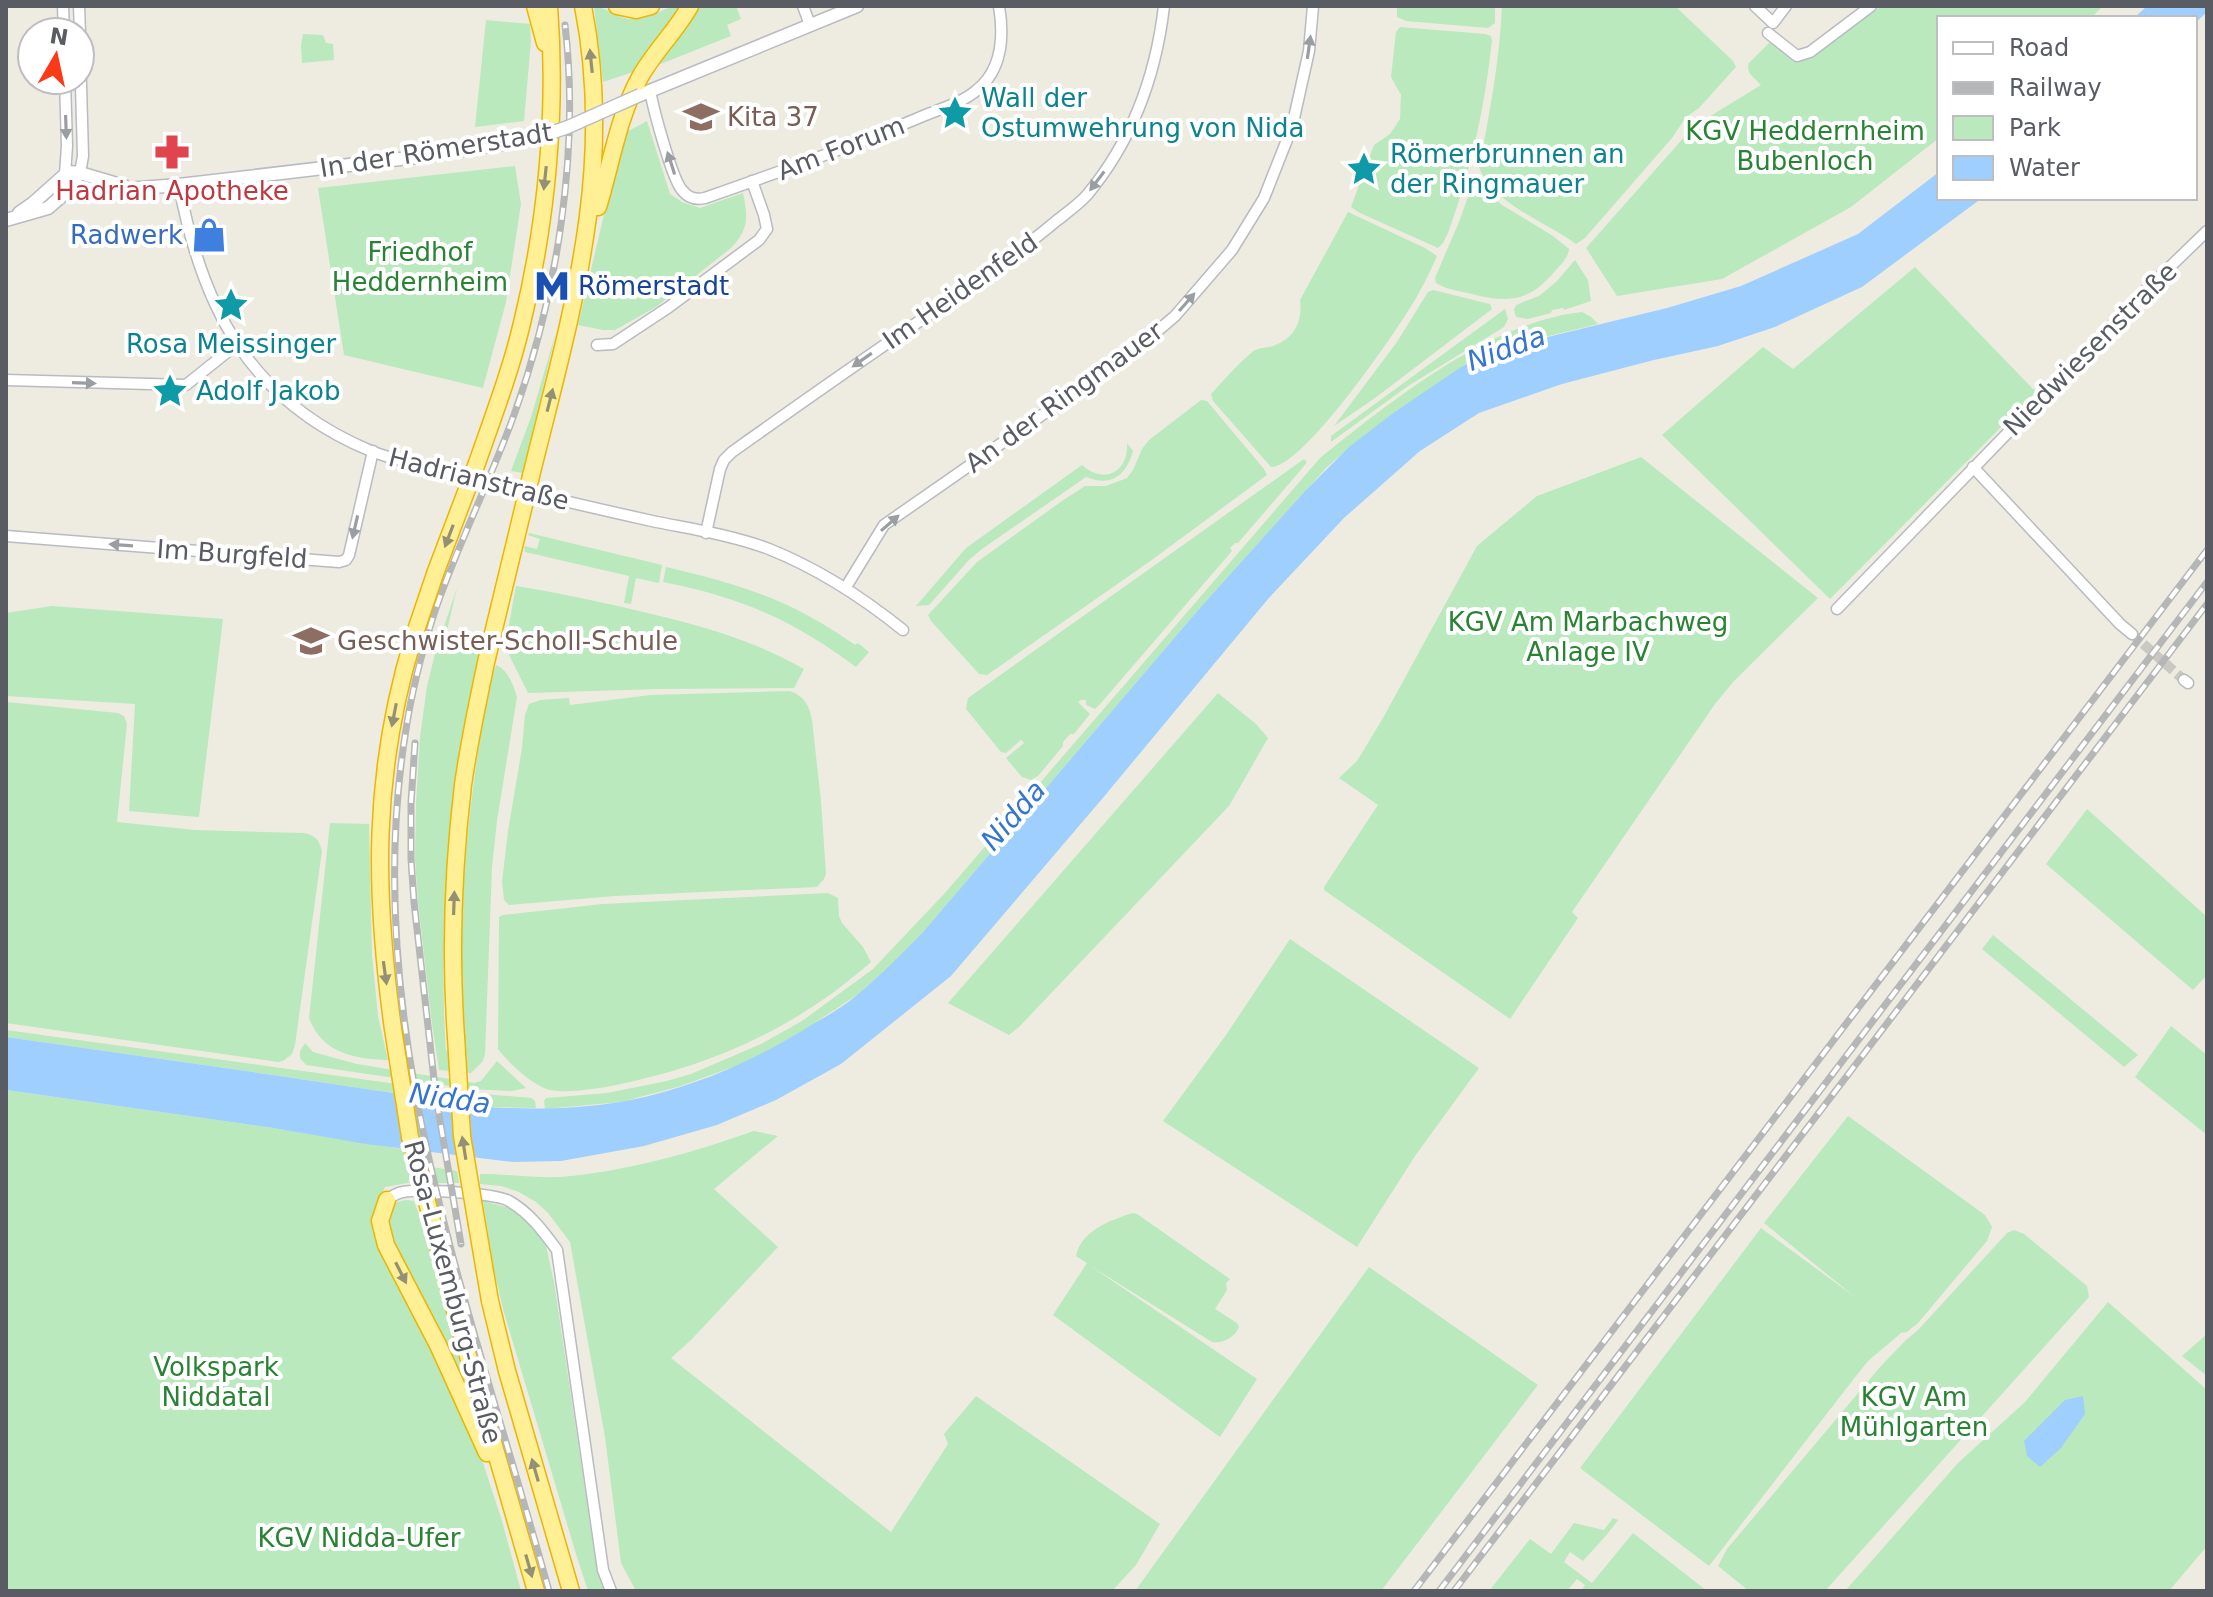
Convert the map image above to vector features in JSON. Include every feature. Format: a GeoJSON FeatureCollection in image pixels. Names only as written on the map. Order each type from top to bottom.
{"type":"FeatureCollection","features":[{"type":"Feature","properties":{"kind":"highway"},"geometry":{"type":"LineString","coordinates":[[535,6],[551,72]]}},
{"type":"Feature","properties":{"kind":"highway","name":"Rosa-Luxemburg-Straße"},"geometry":{"type":"LineString","coordinates":[[536,1591],[455,1311],[410,1137],[384,963],[379,831],[399,687],[413,639],[509,370],[532,281],[548,156],[551,72],[549,6]]}},
{"type":"Feature","properties":{"kind":"highway","name":"Rosa-Luxemburg-Straße"},"geometry":{"type":"LineString","coordinates":[[573,1591],[507,1371],[490,1301],[462,1136],[452,983],[453,904],[464,782],[487,658],[584,255],[592,189],[595,111],[583,6]]}},
{"type":"Feature","properties":{"kind":"highway"},"geometry":{"type":"LineString","coordinates":[[617,6],[636,10],[651,6]]}},
{"type":"Feature","properties":{"kind":"highway"},"geometry":{"type":"LineString","coordinates":[[584,255],[631,97],[648,65],[690,6]]}},
{"type":"Feature","properties":{"kind":"highway"},"geometry":{"type":"LineString","coordinates":[[387,1200],[380,1221],[386,1245],[438,1345],[515,1519]]}},
{"type":"Feature","properties":{"kind":"street"},"geometry":{"type":"LineString","coordinates":[[803,6],[810,25]]}},
{"type":"Feature","properties":{"kind":"street","name":"In der Römerstadt"},"geometry":{"type":"LineString","coordinates":[[73,186],[101,191],[179,185],[388,161],[533,139],[857,6]]}},
{"type":"Feature","properties":{"kind":"street","name":"Am Forum"},"geometry":{"type":"LineString","coordinates":[[645,92],[654,110],[678,187],[697,200],[852,146],[977,90],[991,74],[1000,53],[1003,29],[999,6]]}},
{"type":"Feature","properties":{"kind":"street","name":"Im Heidenfeld"},"geometry":{"type":"LineString","coordinates":[[706,533],[720,469],[732,452],[1030,243],[1085,197],[1118,151],[1143,99],[1160,35],[1164,6]]}},
{"type":"Feature","properties":{"kind":"street","name":"An der Ringmauer"},"geometry":{"type":"LineString","coordinates":[[846,587],[884,525],[1134,351],[1175,316],[1239,241],[1264,198],[1284,154],[1302,87],[1313,6]]}},
{"type":"Feature","properties":{"kind":"street"},"geometry":{"type":"LineString","coordinates":[[1755,6],[1797,56],[1810,52],[1871,6]]}},
{"type":"Feature","properties":{"kind":"street"},"geometry":{"type":"LineString","coordinates":[[1771,28],[1786,6]]}},
{"type":"Feature","properties":{"kind":"street"},"geometry":{"type":"LineString","coordinates":[[65,96],[65,174],[73,186]]}},
{"type":"Feature","properties":{"kind":"street"},"geometry":{"type":"LineString","coordinates":[[6,220],[48,208],[73,186],[80,173],[83,156],[81,96]]}},
{"type":"Feature","properties":{"kind":"street","name":"In der Römerstadt"},"geometry":{"type":"LineString","coordinates":[[65,174],[80,173],[135,188]]}},
{"type":"Feature","properties":{"kind":"street"},"geometry":{"type":"LineString","coordinates":[[6,220],[32,204],[65,174]]}},
{"type":"Feature","properties":{"kind":"street","name":"Am Forum"},"geometry":{"type":"LineString","coordinates":[[597,345],[613,344],[759,240],[767,229],[752,181]]}},
{"type":"Feature","properties":{"kind":"street","name":"Hadrianstraße"},"geometry":{"type":"LineString","coordinates":[[179,185],[192,245],[236,345],[262,377],[292,406],[328,430],[373,451],[522,493],[768,549],[846,587],[903,630]]}},
{"type":"Feature","properties":{"kind":"street","name":"Niedwiesenstraße"},"geometry":{"type":"LineString","coordinates":[[1837,609],[2207,231]]}},
{"type":"Feature","properties":{"kind":"street"},"geometry":{"type":"LineString","coordinates":[[6,380],[186,385],[236,345]]}},
{"type":"Feature","properties":{"kind":"street","name":"Im Burgfeld"},"geometry":{"type":"LineString","coordinates":[[6,536],[339,562],[349,555],[373,451]]}},
{"type":"Feature","properties":{"kind":"street"},"geometry":{"type":"LineString","coordinates":[[1973,467],[2132,634]]}},
{"type":"Feature","properties":{"kind":"street"},"geometry":{"type":"LineString","coordinates":[[387,1200],[406,1191],[472,1193],[506,1199],[531,1217],[557,1250],[603,1570],[611,1591]]}},
{"type":"Feature","properties":{"kind":"green space"},"geometry":{"type":"Polygon","coordinates":[[[594,6],[631,19],[680,6],[636,71],[603,82],[594,6]]]}},
{"type":"Feature","properties":{"kind":"green space"},"geometry":{"type":"Polygon","coordinates":[[[695,6],[736,6],[741,19],[727,25],[731,36],[653,67],[695,6]]]}},
{"type":"Feature","properties":{"kind":"green space"},"geometry":{"type":"Polygon","coordinates":[[[1397,6],[1495,6],[1495,23],[1488,28],[1406,21],[1397,17],[1397,6]]]}},
{"type":"Feature","properties":{"kind":"green space"},"geometry":{"type":"Polygon","coordinates":[[[1502,6],[1675,6],[1736,67],[1699,108],[1686,117],[1672,138],[1585,238],[1576,244],[1507,201],[1495,191],[1479,167],[1484,159],[1482,153],[1497,62],[1502,6]]]}},
{"type":"Feature","properties":{"kind":"green space","name":"KGV Heddernheim Bubenloch"},"geometry":{"type":"Polygon","coordinates":[[[1882,6],[2103,6],[2093,16],[1937,16],[1937,140],[1851,207],[1722,279],[1617,296],[1586,248],[1694,126],[1761,85],[1749,73],[1748,67],[1771,41],[1799,60],[1882,6]]]}},
{"type":"Feature","properties":{"kind":"green space"},"geometry":{"type":"Polygon","coordinates":[[[486,20],[530,24],[524,121],[475,127],[486,20]]]}},
{"type":"Feature","properties":{"kind":"green space"},"geometry":{"type":"Polygon","coordinates":[[[1400,27],[1485,34],[1492,40],[1470,162],[1448,233],[1438,248],[1351,207],[1374,145],[1390,134],[1400,119],[1401,95],[1391,77],[1396,32],[1400,27]]]}},
{"type":"Feature","properties":{"kind":"green space"},"geometry":{"type":"Polygon","coordinates":[[[303,34],[323,35],[326,43],[333,44],[334,60],[302,63],[303,34]]]}},
{"type":"Feature","properties":{"kind":"green space"},"geometry":{"type":"Polygon","coordinates":[[[647,121],[670,194],[700,208],[743,193],[744,229],[731,248],[656,307],[615,330],[578,325],[623,134],[647,121]]]}},
{"type":"Feature","properties":{"kind":"green space","name":"Friedhof Heddernheim"},"geometry":{"type":"Polygon","coordinates":[[[515,166],[521,204],[506,302],[483,388],[344,355],[318,188],[515,166]]]}},
{"type":"Feature","properties":{"kind":"green space"},"geometry":{"type":"Polygon","coordinates":[[[1475,181],[1502,205],[1569,249],[1556,270],[1528,294],[1498,299],[1436,283],[1435,278],[1475,181]]]}},
{"type":"Feature","properties":{"kind":"green space"},"geometry":{"type":"Polygon","coordinates":[[[1348,212],[1437,256],[1408,311],[1344,400],[1303,447],[1285,462],[1271,467],[1213,401],[1211,394],[1251,353],[1277,344],[1295,330],[1300,316],[1300,300],[1348,212]]]}},
{"type":"Feature","properties":{"kind":"green space"},"geometry":{"type":"Polygon","coordinates":[[[1575,260],[1588,280],[1591,301],[1528,319],[1516,317],[1516,305],[1539,296],[1575,260]]]}},
{"type":"Feature","properties":{"kind":"green space"},"geometry":{"type":"Polygon","coordinates":[[[1915,267],[2036,392],[1830,599],[1662,435],[1763,347],[1793,369],[1915,267]]]}},
{"type":"Feature","properties":{"kind":"green space"},"geometry":{"type":"Polygon","coordinates":[[[1433,290],[1490,304],[1492,309],[1334,426],[1397,342],[1428,292],[1433,290]]]}},
{"type":"Feature","properties":{"kind":"green space"},"geometry":{"type":"Polygon","coordinates":[[[1505,309],[1508,319],[1504,327],[1408,386],[1331,442],[1331,436],[1505,309]]]}},
{"type":"Feature","properties":{"kind":"green space"},"geometry":{"type":"Polygon","coordinates":[[[1582,312],[1598,324],[1512,346],[1476,359],[1387,419],[1327,467],[1199,609],[923,932],[857,995],[793,1037],[749,1061],[681,1086],[621,1102],[545,1109],[546,1098],[607,1093],[691,1074],[761,1044],[802,1021],[873,969],[945,893],[1320,458],[1410,389],[1477,348],[1547,319],[1582,312]]]}},
{"type":"Feature","properties":{"kind":"green space"},"geometry":{"type":"Polygon","coordinates":[[[556,332],[523,473],[511,471],[531,417],[556,332]]]}},
{"type":"Feature","properties":{"kind":"green space"},"geometry":{"type":"Polygon","coordinates":[[[1201,400],[1207,401],[1267,475],[987,675],[979,674],[928,615],[977,562],[1062,501],[1085,486],[1106,486],[1127,478],[1149,440],[1201,400]]]}},
{"type":"Feature","properties":{"kind":"green space"},"geometry":{"type":"Polygon","coordinates":[[[1127,443],[1133,451],[1122,473],[1103,481],[1086,477],[982,549],[929,605],[916,606],[966,548],[1082,465],[1099,474],[1114,472],[1124,461],[1127,443]]]}},
{"type":"Feature","properties":{"kind":"green space","name":"KGV Am Marbachweg Anlage IV"},"geometry":{"type":"Polygon","coordinates":[[[1641,457],[1818,598],[1734,681],[1715,704],[1572,912],[1578,918],[1510,1019],[1324,890],[1378,805],[1339,778],[1357,761],[1383,718],[1477,546],[1537,496],[1641,457]]]}},
{"type":"Feature","properties":{"kind":"green space"},"geometry":{"type":"Polygon","coordinates":[[[1304,459],[1307,462],[1299,472],[1238,543],[1230,548],[1232,551],[1101,703],[1095,709],[1086,705],[1086,700],[1078,702],[1090,714],[1063,742],[1038,776],[1031,780],[1022,777],[1006,758],[1024,743],[1021,740],[1006,753],[1001,752],[966,709],[968,698],[1304,459]]]}},
{"type":"Feature","properties":{"kind":"green space"},"geometry":{"type":"Polygon","coordinates":[[[529,533],[662,565],[659,583],[636,578],[631,604],[624,603],[629,576],[525,552],[524,546],[537,549],[540,539],[529,533]]]}},
{"type":"Feature","properties":{"kind":"green space"},"geometry":{"type":"Polygon","coordinates":[[[666,567],[718,580],[787,605],[869,652],[856,667],[810,636],[765,612],[717,595],[663,582],[666,567]]]}},
{"type":"Feature","properties":{"kind":"green space"},"geometry":{"type":"Polygon","coordinates":[[[516,586],[600,602],[700,627],[761,648],[804,669],[794,688],[528,693],[507,651],[516,586]]]}},
{"type":"Feature","properties":{"kind":"green space"},"geometry":{"type":"Polygon","coordinates":[[[457,588],[445,639],[457,642],[456,649],[465,651],[467,644],[478,655],[450,852],[444,952],[446,1051],[466,1049],[464,1031],[461,1030],[460,966],[464,877],[479,742],[490,675],[493,675],[496,665],[507,674],[517,697],[492,867],[485,1054],[483,1061],[471,1073],[439,1070],[415,859],[420,737],[427,686],[457,588]]]}},
{"type":"Feature","properties":{"kind":"green space"},"geometry":{"type":"Polygon","coordinates":[[[52,606],[223,619],[199,817],[129,811],[135,704],[6,696],[6,613],[52,606]]]}},
{"type":"Feature","properties":{"kind":"green space"},"geometry":{"type":"Polygon","coordinates":[[[790,691],[806,702],[812,720],[826,874],[817,887],[615,896],[509,905],[504,900],[502,882],[508,831],[529,704],[569,698],[570,705],[651,695],[790,691]]]}},
{"type":"Feature","properties":{"kind":"green space"},"geometry":{"type":"Polygon","coordinates":[[[1218,693],[1268,738],[1229,806],[1009,1035],[948,1003],[1218,693]]]}},
{"type":"Feature","properties":{"kind":"green space"},"geometry":{"type":"Polygon","coordinates":[[[6,702],[124,716],[127,724],[117,822],[195,830],[303,833],[318,841],[322,851],[292,1054],[278,1062],[6,1023],[6,702]]]}},
{"type":"Feature","properties":{"kind":"green space"},"geometry":{"type":"Polygon","coordinates":[[[2087,809],[2207,917],[2207,975],[2193,990],[2046,864],[2087,809]]]}},
{"type":"Feature","properties":{"kind":"green space"},"geometry":{"type":"Polygon","coordinates":[[[330,823],[369,824],[372,955],[378,1016],[388,1060],[341,1052],[322,1039],[309,1018],[330,823]]]}},
{"type":"Feature","properties":{"kind":"green space"},"geometry":{"type":"Polygon","coordinates":[[[828,893],[838,898],[842,923],[863,947],[871,962],[812,1007],[749,1042],[647,1078],[567,1091],[550,1090],[538,1085],[498,1049],[499,917],[503,915],[603,904],[828,893]]]}},
{"type":"Feature","properties":{"kind":"green space"},"geometry":{"type":"Polygon","coordinates":[[[1993,935],[2138,1055],[2124,1067],[1982,949],[1993,935]]]}},
{"type":"Feature","properties":{"kind":"green space"},"geometry":{"type":"Polygon","coordinates":[[[1290,939],[1479,1068],[1415,1156],[1357,1247],[1163,1121],[1226,1035],[1290,939]]]}},
{"type":"Feature","properties":{"kind":"green space"},"geometry":{"type":"Polygon","coordinates":[[[2171,1026],[2207,1055],[2207,1135],[2135,1077],[2171,1026]]]}},
{"type":"Feature","properties":{"kind":"green space"},"geometry":{"type":"Polygon","coordinates":[[[6,1030],[448,1091],[532,1098],[536,1108],[487,1107],[6,1037],[6,1030]]]}},
{"type":"Feature","properties":{"kind":"green space"},"geometry":{"type":"Polygon","coordinates":[[[305,1043],[313,1052],[357,1064],[474,1083],[481,1081],[497,1061],[526,1088],[512,1091],[470,1089],[306,1065],[300,1058],[305,1043]]]}},
{"type":"Feature","properties":{"kind":"green space","name":"Volkspark Niddatal"},"geometry":{"type":"Polygon","coordinates":[[[6,1090],[403,1149],[406,1163],[457,1171],[459,1183],[408,1183],[385,1187],[375,1208],[374,1224],[473,1432],[521,1591],[6,1591],[6,1090]]]}},
{"type":"Feature","properties":{"kind":"green space"},"geometry":{"type":"Polygon","coordinates":[[[1848,1116],[1985,1215],[1992,1227],[1987,1241],[1918,1323],[1907,1332],[1900,1333],[1868,1361],[1709,1566],[1580,1468],[1761,1228],[1855,1297],[1764,1223],[1848,1116]]]}},
{"type":"Feature","properties":{"kind":"green space"},"geometry":{"type":"Polygon","coordinates":[[[754,1131],[778,1136],[714,1189],[778,1247],[671,1358],[891,1532],[948,1444],[944,1434],[976,1396],[1160,1524],[1136,1565],[1112,1591],[636,1591],[621,1563],[605,1437],[570,1242],[536,1202],[501,1186],[480,1184],[480,1174],[561,1177],[611,1170],[683,1154],[754,1131]]]}},
{"type":"Feature","properties":{"kind":"green space"},"geometry":{"type":"Polygon","coordinates":[[[414,1201],[423,1226],[466,1386],[461,1386],[384,1226],[393,1203],[414,1201]]]}},
{"type":"Feature","properties":{"kind":"green space"},"geometry":{"type":"Polygon","coordinates":[[[483,1201],[509,1208],[523,1216],[544,1237],[554,1282],[597,1571],[604,1591],[588,1591],[576,1554],[503,1309],[483,1201]]]}},
{"type":"Feature","properties":{"kind":"green space"},"geometry":{"type":"Polygon","coordinates":[[[1133,1213],[1230,1279],[1215,1309],[1239,1327],[1228,1339],[1212,1342],[1089,1265],[1257,1379],[1220,1437],[1053,1315],[1087,1263],[1076,1256],[1084,1240],[1106,1223],[1133,1213]]]}},
{"type":"Feature","properties":{"kind":"green space","name":"KGV Am Mühlgarten"},"geometry":{"type":"Polygon","coordinates":[[[2014,1230],[2024,1234],[2087,1286],[2089,1297],[1825,1591],[1749,1591],[1718,1566],[1727,1549],[1880,1367],[2007,1233],[2014,1230]]]}},
{"type":"Feature","properties":{"kind":"green space"},"geometry":{"type":"Polygon","coordinates":[[[1369,1267],[1538,1385],[1381,1591],[1135,1591],[1369,1267]]]}},
{"type":"Feature","properties":{"kind":"green space"},"geometry":{"type":"Polygon","coordinates":[[[2108,1302],[2207,1390],[2207,1546],[2169,1591],[1845,1591],[1958,1463],[2025,1402],[2108,1302]]]}},
{"type":"Feature","properties":{"kind":"green space"},"geometry":{"type":"Polygon","coordinates":[[[2207,1334],[2207,1376],[2182,1356],[2207,1334]]]}},
{"type":"Feature","properties":{"kind":"green space"},"geometry":{"type":"Polygon","coordinates":[[[1613,1518],[1618,1520],[1583,1561],[1570,1552],[1564,1562],[1592,1583],[1633,1533],[1707,1591],[1581,1591],[1585,1585],[1577,1579],[1567,1591],[1489,1591],[1530,1539],[1551,1554],[1574,1523],[1604,1530],[1613,1518]]]}},
{"type":"Feature","properties":{"kind":"water"},"geometry":{"type":"Polygon","coordinates":[[[2147,6],[2207,6],[2207,12],[2197,21],[2197,16],[2136,16],[2147,6]]]}},
{"type":"Feature","properties":{"kind":"water","name":"Nidda"},"geometry":{"type":"Polygon","coordinates":[[[1937,174],[1937,200],[1979,200],[1862,287],[1775,327],[1718,346],[1562,384],[1479,413],[1420,451],[1344,518],[1268,599],[951,976],[841,1064],[776,1100],[717,1125],[644,1146],[561,1161],[513,1162],[366,1144],[6,1090],[6,1037],[504,1108],[537,1109],[620,1102],[670,1090],[744,1062],[841,1007],[923,932],[1199,609],[1306,490],[1349,447],[1392,414],[1481,357],[1511,346],[1667,308],[1741,286],[1858,234],[1937,174]]]}},
{"type":"Feature","properties":{"kind":"water"},"geometry":{"type":"Polygon","coordinates":[[[2083,1396],[2085,1414],[2061,1448],[2040,1467],[2027,1456],[2024,1441],[2065,1400],[2083,1396]]]}},
{"type":"Feature","properties":{"kind":"tunnel"},"geometry":{"type":"LineString","coordinates":[[2132,634],[2184,680]]}},
{"type":"Feature","properties":{"kind":"railway"},"geometry":{"type":"LineString","coordinates":[[549,1591],[458,1276],[431,1169],[410,1062],[397,954],[395,845],[405,736],[421,657],[444,586],[514,415],[553,272],[567,173],[569,73],[565,25]]}},
{"type":"Feature","properties":{"kind":"railway"},"geometry":{"type":"LineString","coordinates":[[1414,1591],[2207,550]]}},
{"type":"Feature","properties":{"kind":"railway"},"geometry":{"type":"LineString","coordinates":[[1439,1591],[2207,582]]}},
{"type":"Feature","properties":{"kind":"railway"},"geometry":{"type":"LineString","coordinates":[[1454,1591],[2207,604]]}},
{"type":"Feature","properties":{"kind":"railway"},"geometry":{"type":"LineString","coordinates":[[415,743],[411,803],[414,902],[436,1097],[461,1244]]}},
{"type":"Feature","properties":{"kind":"place","name":"Wall der Ostumwehrung von Nida"},"geometry":{"type":"Point","coordinates":[955,113]}},
{"type":"Feature","properties":{"kind":"place","name":"Kita 37"},"geometry":{"type":"Point","coordinates":[701,117]}},
{"type":"Feature","properties":{"kind":"place","name":"Hadrian Apotheke"},"geometry":{"type":"Point","coordinates":[172,152]}},
{"type":"Feature","properties":{"kind":"place","name":"Römerbrunnen an der Ringmauer"},"geometry":{"type":"Point","coordinates":[1364,169]}},
{"type":"Feature","properties":{"kind":"place","name":"Radwerk"},"geometry":{"type":"Point","coordinates":[209,235]}},
{"type":"Feature","properties":{"kind":"place","name":"Römerstadt"},"geometry":{"type":"Point","coordinates":[552,286]}},
{"type":"Feature","properties":{"kind":"place","name":"Rosa Meissinger"},"geometry":{"type":"Point","coordinates":[231,305]}},
{"type":"Feature","properties":{"kind":"place","name":"Adolf Jakob"},"geometry":{"type":"Point","coordinates":[170,391]}},
{"type":"Feature","properties":{"kind":"place","name":"Geschwister-Scholl-Schule"},"geometry":{"type":"Point","coordinates":[311,641]}},
{"type":"Feature","properties":{"kind":"park label","name":"KGV Nidda-Ufer"},"geometry":{"type":"Point","coordinates":[359,1538]}}]}
